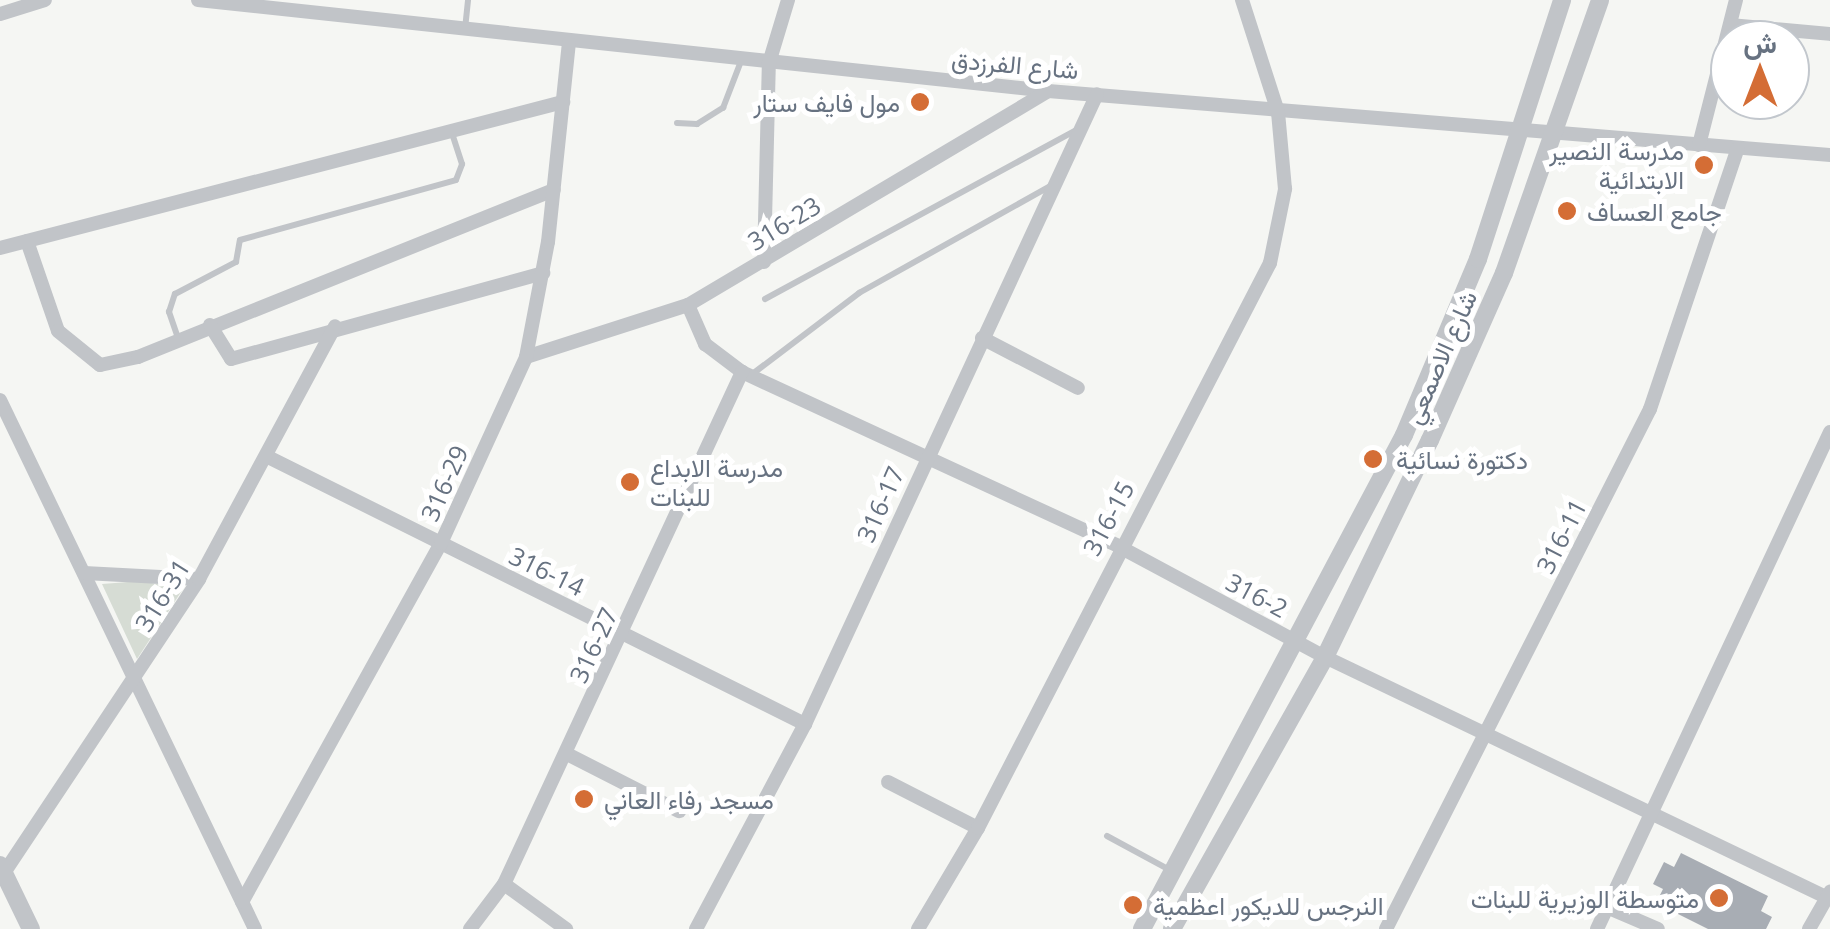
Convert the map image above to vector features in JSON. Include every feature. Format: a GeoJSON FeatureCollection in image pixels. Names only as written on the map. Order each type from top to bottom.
{"type":"FeatureCollection","features":[{"type":"Feature","properties":{"kind":"street"},"geometry":{"type":"LineString","coordinates":[[0,14],[45,0]]}},
{"type":"Feature","properties":{"kind":"street","name":"شارع الفرزدق"},"geometry":{"type":"LineString","coordinates":[[198,0],[570,43],[1048,91],[1830,155]]}},
{"type":"Feature","properties":{"kind":"street"},"geometry":{"type":"LineString","coordinates":[[764,262],[769,63],[788,0]]}},
{"type":"Feature","properties":{"kind":"street","name":"316-15"},"geometry":{"type":"LineString","coordinates":[[918,929],[978,828],[1118,546],[1270,263],[1285,189],[1278,112],[1242,0]]}},
{"type":"Feature","properties":{"kind":"street","name":"شارع الاصمعي"},"geometry":{"type":"LineString","coordinates":[[1142,929],[1404,435],[1522,131],[1562,0]]}},
{"type":"Feature","properties":{"kind":"street","name":"شارع الاصمعي"},"geometry":{"type":"LineString","coordinates":[[1172,929],[1325,657],[1430,440],[1556,134],[1600,0]]}},
{"type":"Feature","properties":{"kind":"street","name":"316-29"},"geometry":{"type":"LineString","coordinates":[[242,902],[441,543],[526,357],[543,273],[570,43]]}},
{"type":"Feature","properties":{"kind":"street","name":"316-23"},"geometry":{"type":"LineString","coordinates":[[526,357],[688,305],[1048,91]]}},
{"type":"Feature","properties":{"kind":"street","name":"316-17"},"geometry":{"type":"LineString","coordinates":[[696,929],[805,724],[1097,94]]}},
{"type":"Feature","properties":{"kind":"street"},"geometry":{"type":"LineString","coordinates":[[1698,144],[1710,99]]}},
{"type":"Feature","properties":{"kind":"street"},"geometry":{"type":"LineString","coordinates":[[0,248],[564,102]]}},
{"type":"Feature","properties":{"kind":"street","name":"316-11"},"geometry":{"type":"LineString","coordinates":[[1386,929],[1650,409],[1738,148]]}},
{"type":"Feature","properties":{"kind":"street"},"geometry":{"type":"LineString","coordinates":[[27,240],[58,331],[100,365],[210,326],[554,190]]}},
{"type":"Feature","properties":{"kind":"street"},"geometry":{"type":"LineString","coordinates":[[210,326],[231,359],[335,326],[543,273]]}},
{"type":"Feature","properties":{"kind":"street","name":"316-2"},"geometry":{"type":"LineString","coordinates":[[688,305],[706,344],[746,374],[1118,546],[1325,657],[1829,896]]}},
{"type":"Feature","properties":{"kind":"street","name":"316-31"},"geometry":{"type":"LineString","coordinates":[[2,869],[135,680],[200,579],[335,326]]}},
{"type":"Feature","properties":{"kind":"street"},"geometry":{"type":"LineString","coordinates":[[982,338],[1078,388]]}},
{"type":"Feature","properties":{"kind":"street","name":"316-27"},"geometry":{"type":"LineString","coordinates":[[470,929],[504,884],[746,374]]}},
{"type":"Feature","properties":{"kind":"street"},"geometry":{"type":"LineString","coordinates":[[0,400],[255,929]]}},
{"type":"Feature","properties":{"kind":"street"},"geometry":{"type":"LineString","coordinates":[[1598,929],[1655,814],[1830,432]]}},
{"type":"Feature","properties":{"kind":"street","name":"316-14"},"geometry":{"type":"LineString","coordinates":[[268,457],[805,724]]}},
{"type":"Feature","properties":{"kind":"street"},"geometry":{"type":"LineString","coordinates":[[84,574],[200,579]]}},
{"type":"Feature","properties":{"kind":"street"},"geometry":{"type":"LineString","coordinates":[[568,754],[679,812]]}},
{"type":"Feature","properties":{"kind":"street"},"geometry":{"type":"LineString","coordinates":[[888,782],[978,828]]}},
{"type":"Feature","properties":{"kind":"street"},"geometry":{"type":"LineString","coordinates":[[2,869],[31,929]]}},
{"type":"Feature","properties":{"kind":"street"},"geometry":{"type":"LineString","coordinates":[[504,884],[566,929]]}},
{"type":"Feature","properties":{"kind":"street"},"geometry":{"type":"LineString","coordinates":[[1809,929],[1829,896]]}},
{"type":"Feature","properties":{"kind":"street"},"geometry":{"type":"LineString","coordinates":[[1609,908],[1658,929]]}},
{"type":"Feature","properties":{"kind":"lane"},"geometry":{"type":"LineString","coordinates":[[465,30],[468,0]]}},
{"type":"Feature","properties":{"kind":"lane"},"geometry":{"type":"LineString","coordinates":[[678,123],[697,124],[724,108],[741,60]]}},
{"type":"Feature","properties":{"kind":"lane"},"geometry":{"type":"LineString","coordinates":[[765,298],[1082,127]]}},
{"type":"Feature","properties":{"kind":"lane"},"geometry":{"type":"LineString","coordinates":[[178,338],[169,312],[175,294],[236,262],[240,240],[456,180],[462,164],[451,131]]}},
{"type":"Feature","properties":{"kind":"lane"},"geometry":{"type":"LineString","coordinates":[[746,374],[859,293],[1055,183]]}},
{"type":"Feature","properties":{"kind":"lane"},"geometry":{"type":"LineString","coordinates":[[1107,836],[1174,872]]}},
{"type":"Feature","properties":{"kind":"shaded area"},"geometry":{"type":"Polygon","coordinates":[[[141,581],[183,589],[137,659],[102,584],[141,581]]]}},
{"type":"Feature","properties":{"kind":"building"},"geometry":{"type":"Polygon","coordinates":[[[1681,853],[1768,896],[1761,911],[1772,917],[1766,929],[1708,929],[1656,903],[1663,889],[1653,884],[1664,862],[1674,867],[1681,853]]]}},
{"type":"Feature","properties":{"kind":"place","name":"مول فايف ستار"},"geometry":{"type":"Point","coordinates":[920,102]}},
{"type":"Feature","properties":{"kind":"place","name":"مدرسة النصير الابتدائية"},"geometry":{"type":"Point","coordinates":[1704,165]}},
{"type":"Feature","properties":{"kind":"place","name":"جامع العساف"},"geometry":{"type":"Point","coordinates":[1567,211]}},
{"type":"Feature","properties":{"kind":"place","name":"دكتورة نسائية"},"geometry":{"type":"Point","coordinates":[1373,459]}},
{"type":"Feature","properties":{"kind":"place","name":"مدرسة الابداع للبنات"},"geometry":{"type":"Point","coordinates":[630,482]}},
{"type":"Feature","properties":{"kind":"place","name":"مسجد رفاء العاني"},"geometry":{"type":"Point","coordinates":[584,799]}},
{"type":"Feature","properties":{"kind":"place","name":"متوسطة الوزيرية للبنات"},"geometry":{"type":"Point","coordinates":[1719,898]}},
{"type":"Feature","properties":{"kind":"place","name":"النرجس للديكور اعظمية"},"geometry":{"type":"Point","coordinates":[1133,905]}}]}
